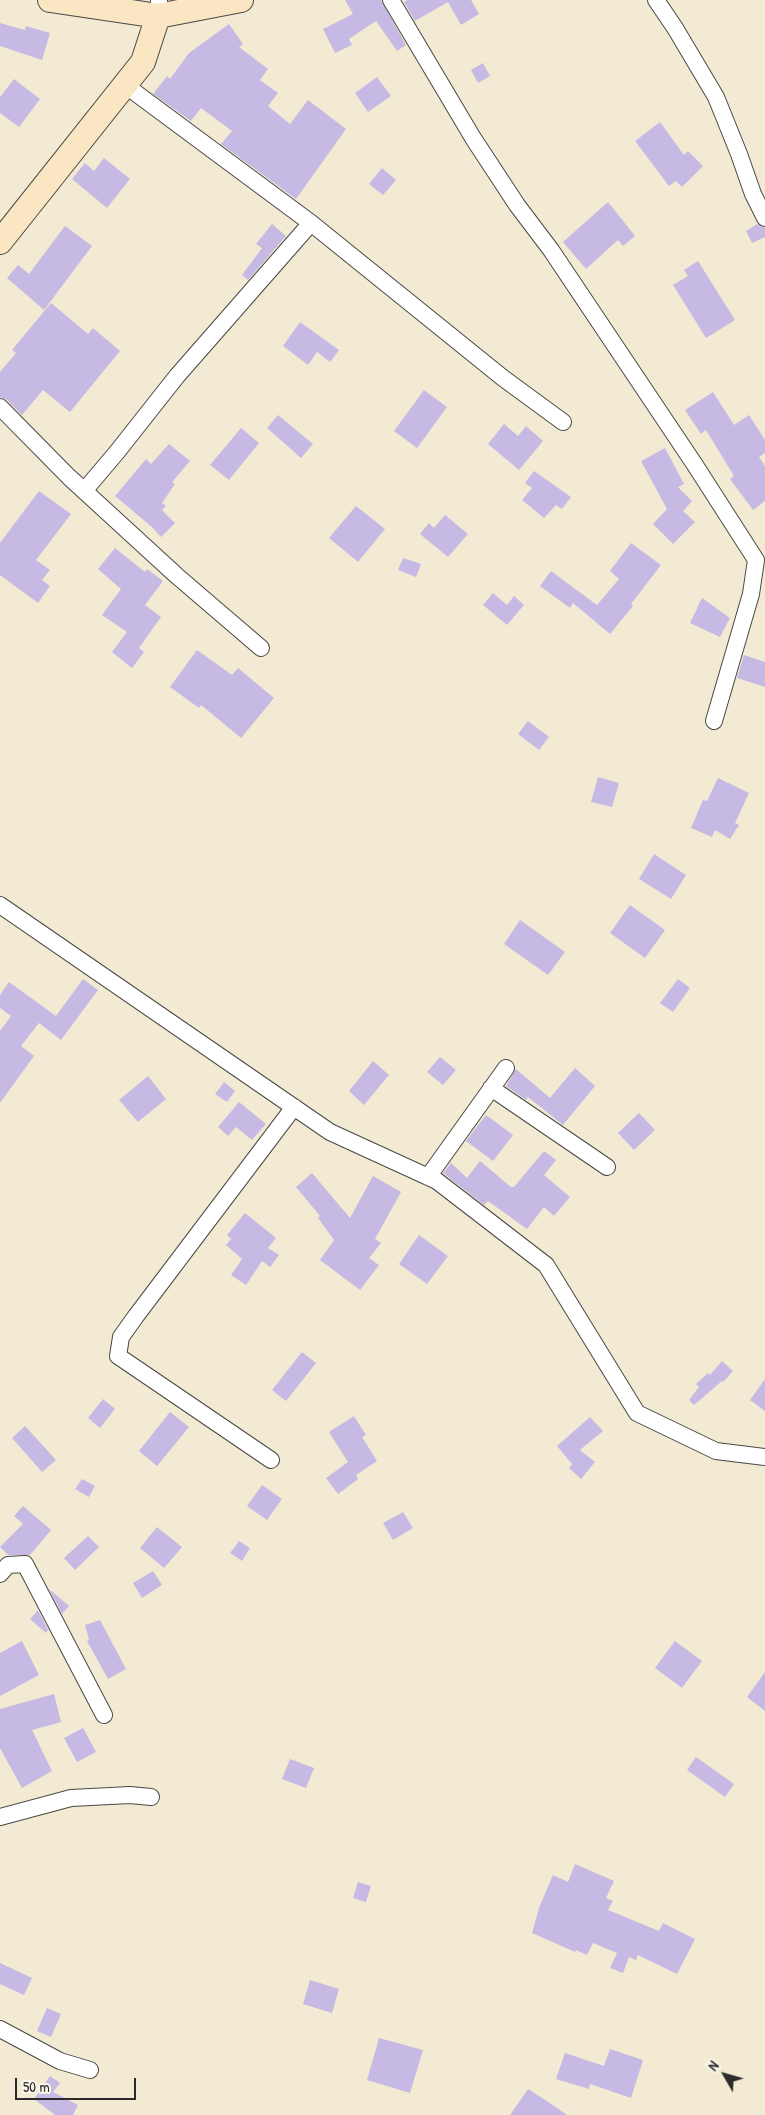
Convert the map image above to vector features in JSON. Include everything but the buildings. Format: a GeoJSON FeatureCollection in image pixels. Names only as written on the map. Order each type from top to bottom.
{"type":"FeatureCollection","features":[{"type":"Feature","properties":{"kind":"street"},"geometry":{"type":"LineString","coordinates":[[50,0],[158,8],[241,0]]}},
{"type":"Feature","properties":{"kind":"street"},"geometry":{"type":"LineString","coordinates":[[391,0],[473,138],[517,205],[556,258],[756,560],[751,594],[714,721]]}},
{"type":"Feature","properties":{"kind":"street"},"geometry":{"type":"LineString","coordinates":[[656,0],[716,97],[740,154],[753,194],[765,218]]}},
{"type":"Feature","properties":{"kind":"street"},"geometry":{"type":"LineString","coordinates":[[0,242],[143,62],[158,8]]}},
{"type":"Feature","properties":{"kind":"street"},"geometry":{"type":"LineString","coordinates":[[125,85],[311,223],[503,378],[563,422]]}},
{"type":"Feature","properties":{"kind":"street"},"geometry":{"type":"LineString","coordinates":[[84,491],[177,376],[311,223]]}},
{"type":"Feature","properties":{"kind":"street"},"geometry":{"type":"LineString","coordinates":[[0,407],[84,491],[177,576],[261,648]]}},
{"type":"Feature","properties":{"kind":"street"},"geometry":{"type":"LineString","coordinates":[[0,905],[330,1132],[437,1181],[546,1265],[638,1412],[716,1451],[765,1457]]}},
{"type":"Feature","properties":{"kind":"street"},"geometry":{"type":"LineString","coordinates":[[428,1177],[506,1068]]}},
{"type":"Feature","properties":{"kind":"street"},"geometry":{"type":"LineString","coordinates":[[492,1088],[606,1167]]}},
{"type":"Feature","properties":{"kind":"street"},"geometry":{"type":"LineString","coordinates":[[271,1460],[118,1356],[121,1337],[294,1107]]}},
{"type":"Feature","properties":{"kind":"street"},"geometry":{"type":"LineString","coordinates":[[0,1574],[8,1565],[25,1564],[104,1715]]}},
{"type":"Feature","properties":{"kind":"street"},"geometry":{"type":"LineString","coordinates":[[0,1816],[71,1798],[130,1795],[151,1797]]}},
{"type":"Feature","properties":{"kind":"street"},"geometry":{"type":"LineString","coordinates":[[0,2029],[60,2061],[90,2070]]}}]}
